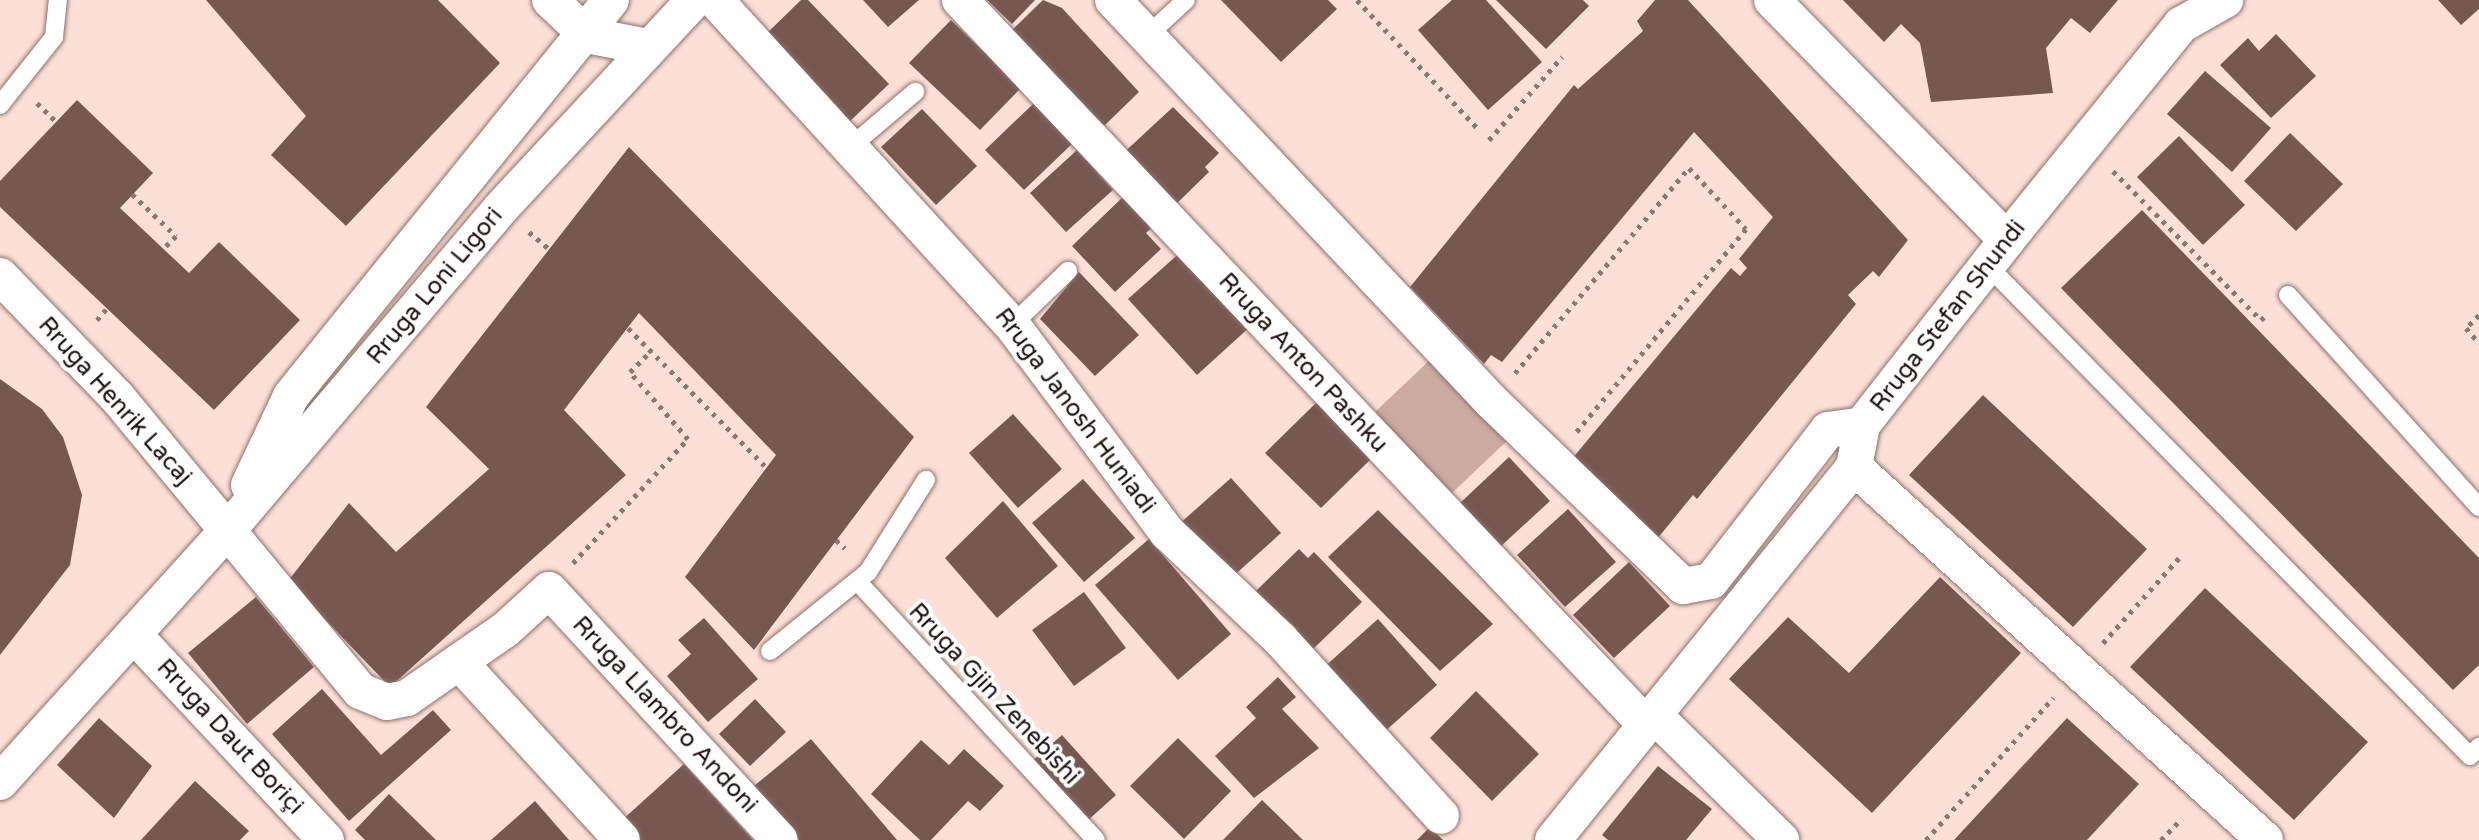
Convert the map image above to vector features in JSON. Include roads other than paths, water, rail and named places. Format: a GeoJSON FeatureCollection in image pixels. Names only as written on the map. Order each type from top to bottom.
{"type":"FeatureCollection","features":[{"type":"Feature","properties":{"kind":"street"},"geometry":{"type":"LineString","coordinates":[[550,0],[587,35],[647,47]]}},
{"type":"Feature","properties":{"kind":"street","name":"Rruga Loni Ligori"},"geometry":{"type":"LineString","coordinates":[[228,530],[291,396],[587,35],[611,0]]}},
{"type":"Feature","properties":{"kind":"street"},"geometry":{"type":"LineString","coordinates":[[618,0],[647,47]]}},
{"type":"Feature","properties":{"kind":"street","name":"Rruga Loni Ligori"},"geometry":{"type":"LineString","coordinates":[[0,782],[228,530],[647,47],[694,0]]}},
{"type":"Feature","properties":{"kind":"street","name":"Rruga Janosh Huniadi"},"geometry":{"type":"LineString","coordinates":[[715,0],[1012,325],[1167,532],[1280,639],[1441,816]]}},
{"type":"Feature","properties":{"kind":"street","name":"Rruga Anton Pashku"},"geometry":{"type":"LineString","coordinates":[[960,0],[1651,720],[1781,840]]}},
{"type":"Feature","properties":{"kind":"street"},"geometry":{"type":"LineString","coordinates":[[1113,0],[1491,401],[1683,586],[1711,581],[1828,430],[1862,425]]}},
{"type":"Feature","properties":{"kind":"street"},"geometry":{"type":"LineString","coordinates":[[1772,0],[1998,253]]}},
{"type":"Feature","properties":{"kind":"street","name":"Rruga Stefan Shundi"},"geometry":{"type":"LineString","coordinates":[[1553,840],[1854,467],[1862,425],[2183,13],[2225,0]]}},
{"type":"Feature","properties":{"kind":"street","name":"Rruga Henrik Lacaj"},"geometry":{"type":"LineString","coordinates":[[0,276],[117,397],[360,691],[387,702],[407,698],[459,662],[549,590]]}},
{"type":"Feature","properties":{"kind":"street"},"geometry":{"type":"LineString","coordinates":[[1854,467],[2265,840]]}},
{"type":"Feature","properties":{"kind":"street","name":"Rruga Llambro Andoni"},"geometry":{"type":"LineString","coordinates":[[549,590],[780,840]]}},
{"type":"Feature","properties":{"kind":"street","name":"Rruga Daut Boriçi"},"geometry":{"type":"LineString","coordinates":[[134,635],[326,840]]}},
{"type":"Feature","properties":{"kind":"street"},"geometry":{"type":"LineString","coordinates":[[459,662],[622,840]]}},
{"type":"Feature","properties":{"kind":"lane"},"geometry":{"type":"LineString","coordinates":[[0,105],[54,37],[58,0]]}},
{"type":"Feature","properties":{"kind":"lane"},"geometry":{"type":"LineString","coordinates":[[1147,36],[1186,0]]}},
{"type":"Feature","properties":{"kind":"lane"},"geometry":{"type":"LineString","coordinates":[[849,148],[915,92]]}},
{"type":"Feature","properties":{"kind":"lane"},"geometry":{"type":"LineString","coordinates":[[1998,253],[2470,756],[2479,747]]}},
{"type":"Feature","properties":{"kind":"lane"},"geometry":{"type":"LineString","coordinates":[[1012,325],[1068,271]]}},
{"type":"Feature","properties":{"kind":"lane"},"geometry":{"type":"LineString","coordinates":[[2288,295],[2479,507]]}},
{"type":"Feature","properties":{"kind":"lane"},"geometry":{"type":"LineString","coordinates":[[770,651],[857,581],[886,549],[926,480]]}},
{"type":"Feature","properties":{"kind":"lane","name":"Rruga Gjin Zenebishi"},"geometry":{"type":"LineString","coordinates":[[857,581],[1096,840]]}}]}
